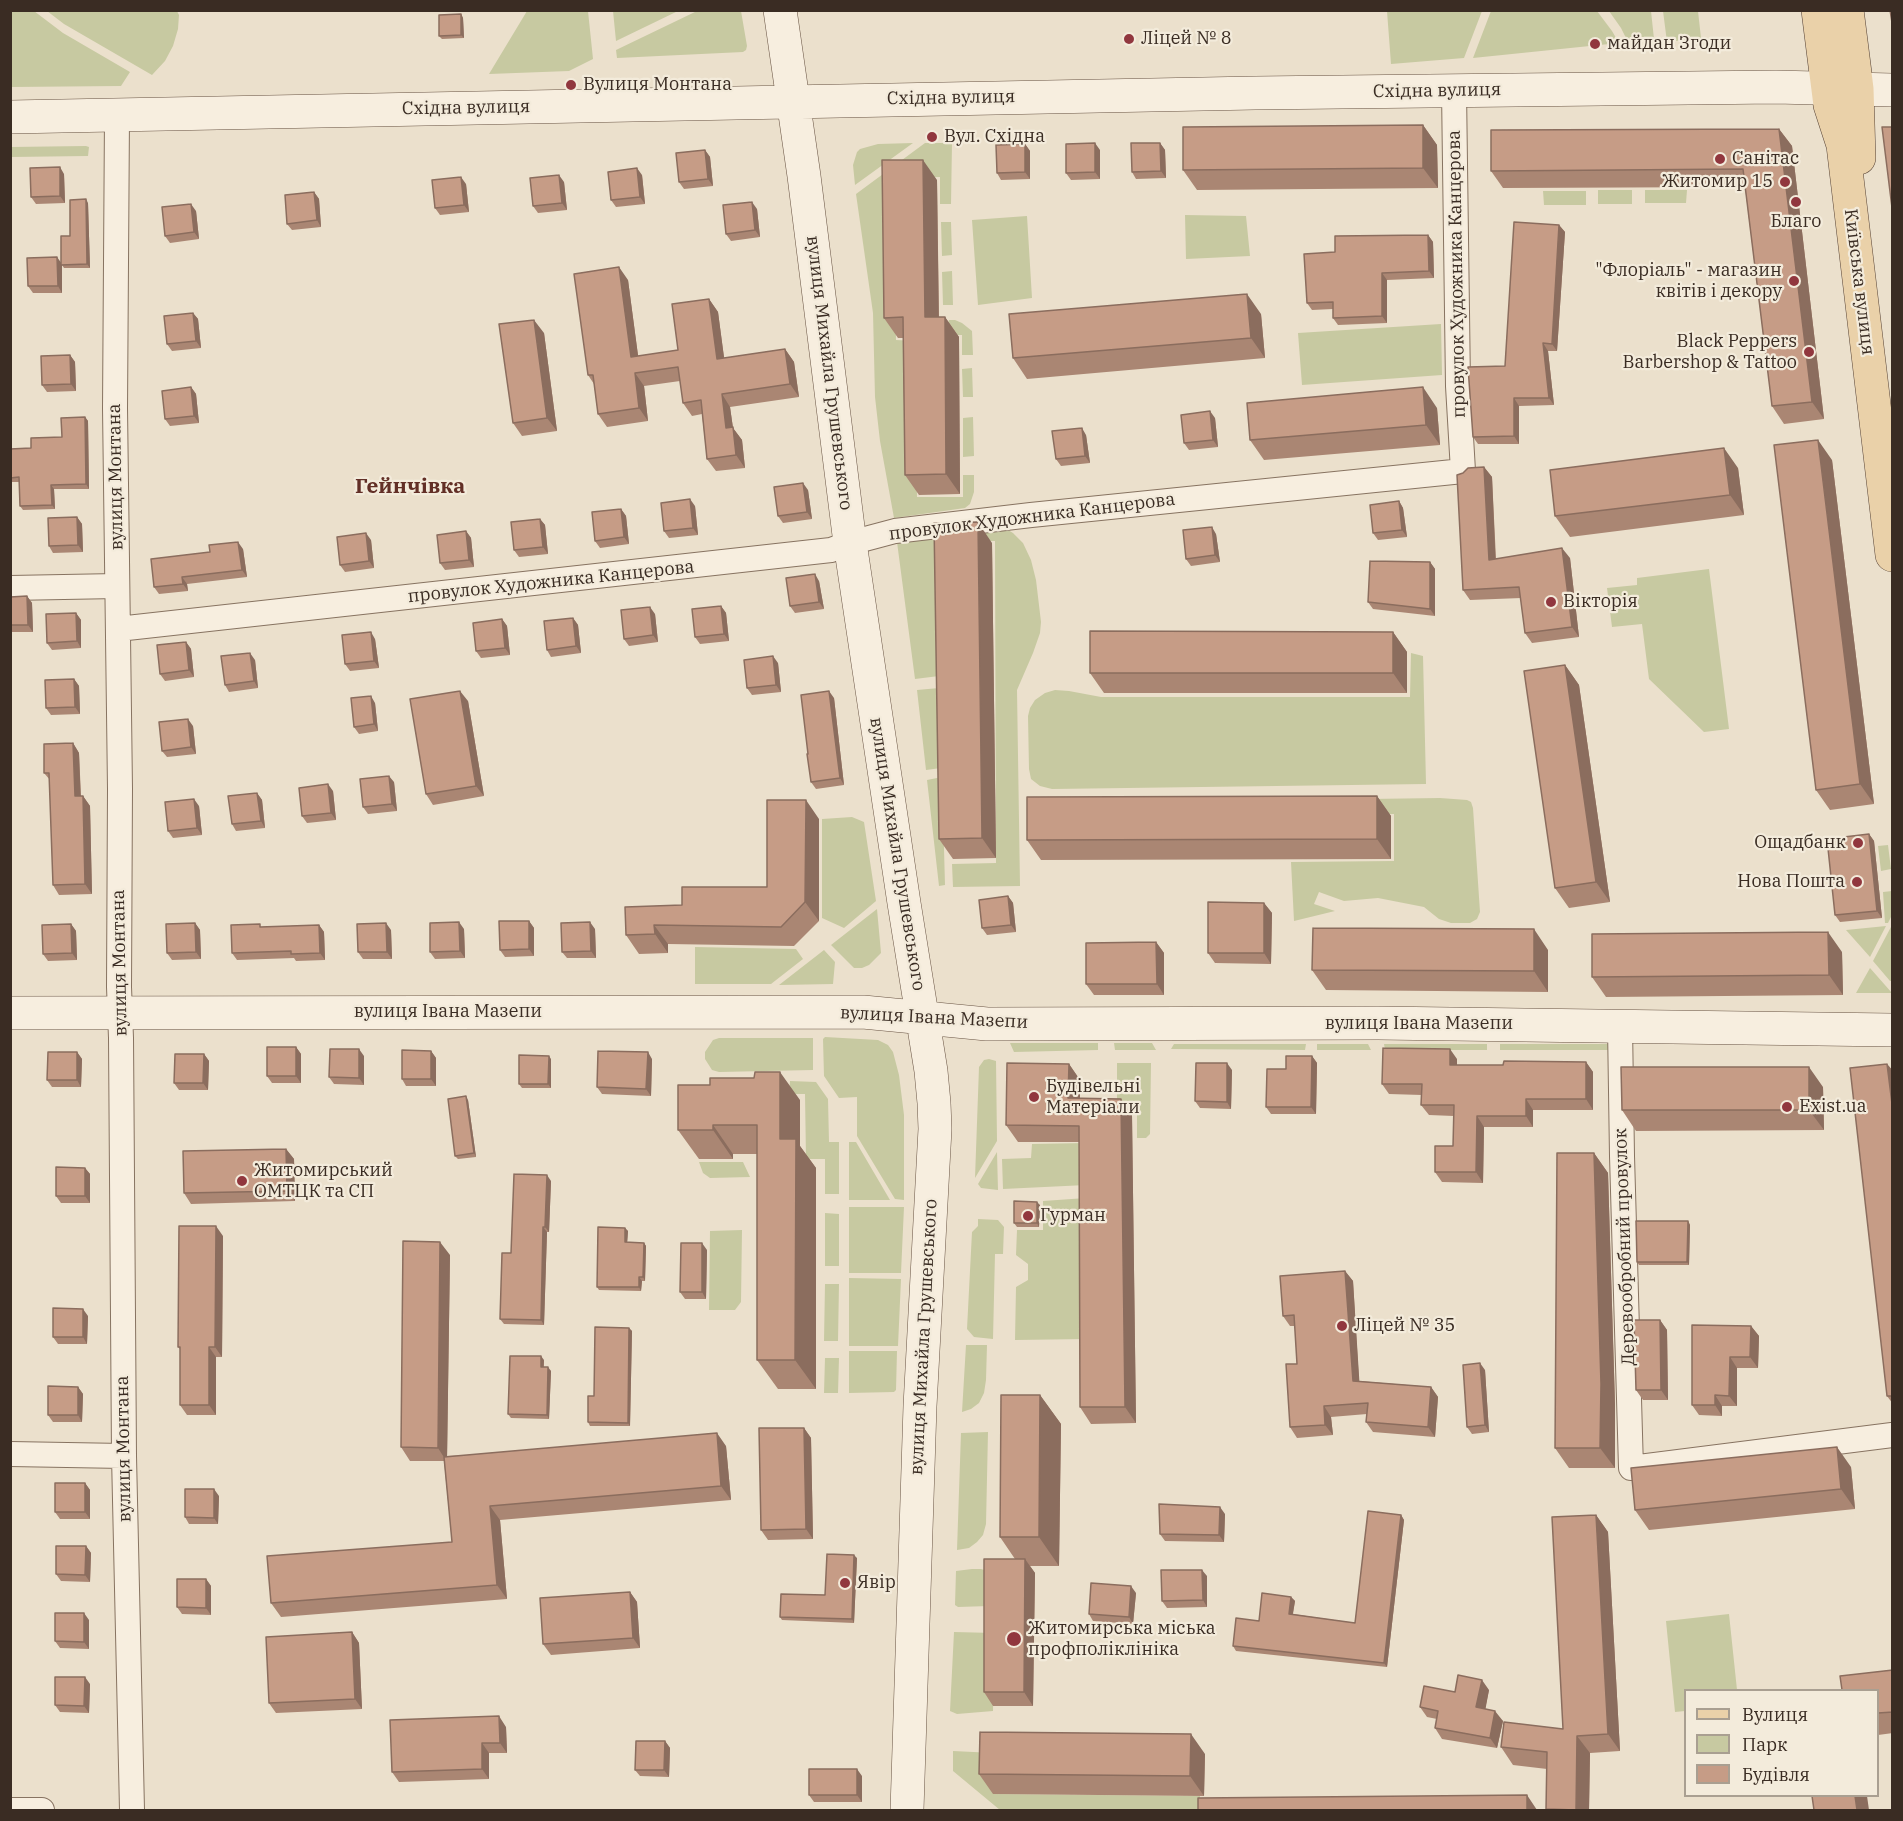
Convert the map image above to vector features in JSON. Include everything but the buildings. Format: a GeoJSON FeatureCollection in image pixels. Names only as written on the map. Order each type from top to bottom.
{"type":"FeatureCollection","features":[{"type":"Feature","properties":{"kind":"main road","name":"вулиця Михайла Грушевського"},"geometry":{"type":"LineString","coordinates":[[780,10],[805,109]]}},
{"type":"Feature","properties":{"kind":"main road","name":"вулиця Михайла Грушевського"},"geometry":{"type":"LineString","coordinates":[[802,10],[805,109],[858,541],[930,1018],[935,1129],[920,1406],[907,1810]]}},
{"type":"Feature","properties":{"kind":"main road","name":"Київська вулиця"},"geometry":{"type":"LineString","coordinates":[[1818,10],[1859,161],[1893,436]]}},
{"type":"Feature","properties":{"kind":"main road","name":"Київська вулиця"},"geometry":{"type":"LineString","coordinates":[[1847,10],[1843,145],[1893,555]]}},
{"type":"Feature","properties":{"kind":"main road","name":"Східна вулиця"},"geometry":{"type":"LineString","coordinates":[[10,133],[117,124],[805,109],[1454,99],[1776,87],[1893,105]]}},
{"type":"Feature","properties":{"kind":"main road","name":"Східна вулиця"},"geometry":{"type":"LineString","coordinates":[[1843,97],[1893,90]]}},
{"type":"Feature","properties":{"kind":"main road","name":"Східна вулиця"},"geometry":{"type":"LineString","coordinates":[[10,117],[117,124]]}},
{"type":"Feature","properties":{"kind":"main road","name":"вулиця Івана Мазепи"},"geometry":{"type":"LineString","coordinates":[[10,1013],[862,1012],[987,1024],[1378,1023],[1893,1030]]}},
{"type":"Feature","properties":{"kind":"main road","name":"вулиця Михайла Грушевського"},"geometry":{"type":"LineString","coordinates":[[921,1810],[934,1422],[951,1130],[947,1069],[930,1018]]}},
{"type":"Feature","properties":{"kind":"street","name":"провулок Художника Канцерова"},"geometry":{"type":"LineString","coordinates":[[118,629],[831,550],[895,531],[1031,515],[1463,471],[1458,386],[1454,99]]}},
{"type":"Feature","properties":{"kind":"street","name":"вулиця Монтана"},"geometry":{"type":"LineString","coordinates":[[117,124],[115,408],[120,1012],[124,1456],[132,1810]]}},
{"type":"Feature","properties":{"kind":"street"},"geometry":{"type":"LineString","coordinates":[[10,588],[117,586]]}},
{"type":"Feature","properties":{"kind":"street","name":"Деревообробний провулок"},"geometry":{"type":"LineString","coordinates":[[1620,1026],[1632,1468],[1893,1435]]}},
{"type":"Feature","properties":{"kind":"street"},"geometry":{"type":"LineString","coordinates":[[10,1454],[124,1456]]}},
{"type":"Feature","properties":{"kind":"street"},"geometry":{"type":"LineString","coordinates":[[10,1810],[42,1810]]}},
{"type":"Feature","properties":{"kind":"green space"},"geometry":{"type":"Polygon","coordinates":[[[613,10],[678,11],[616,41],[613,10]]]}},
{"type":"Feature","properties":{"kind":"green space"},"geometry":{"type":"Polygon","coordinates":[[[1387,10],[1482,11],[1464,58],[1391,64],[1387,10]]]}},
{"type":"Feature","properties":{"kind":"green space"},"geometry":{"type":"Polygon","coordinates":[[[10,11],[34,11],[63,33],[130,72],[121,86],[11,87],[10,11]]]}},
{"type":"Feature","properties":{"kind":"green space"},"geometry":{"type":"Polygon","coordinates":[[[47,11],[177,11],[178,29],[165,61],[152,75],[64,24],[47,11]]]}},
{"type":"Feature","properties":{"kind":"green space"},"geometry":{"type":"Polygon","coordinates":[[[527,11],[588,11],[593,59],[569,71],[489,74],[527,11]]]}},
{"type":"Feature","properties":{"kind":"green space"},"geometry":{"type":"Polygon","coordinates":[[[697,11],[741,11],[746,50],[743,52],[617,58],[616,50],[697,11]]]}},
{"type":"Feature","properties":{"kind":"green space"},"geometry":{"type":"Polygon","coordinates":[[[1491,11],[1597,11],[1619,43],[1473,58],[1491,11]]]}},
{"type":"Feature","properties":{"kind":"green space"},"geometry":{"type":"Polygon","coordinates":[[[1609,11],[1651,11],[1654,39],[1628,42],[1609,11]]]}},
{"type":"Feature","properties":{"kind":"green space"},"geometry":{"type":"Polygon","coordinates":[[[1663,11],[1698,11],[1701,38],[1667,42],[1663,11]]]}},
{"type":"Feature","properties":{"kind":"green space"},"geometry":{"type":"Polygon","coordinates":[[[913,143],[855,185],[853,165],[860,149],[878,144],[913,143]]]}},
{"type":"Feature","properties":{"kind":"green space"},"geometry":{"type":"Polygon","coordinates":[[[925,143],[952,143],[951,204],[940,204],[940,177],[893,178],[896,340],[915,341],[917,497],[963,497],[963,475],[974,475],[974,492],[970,504],[965,508],[894,518],[880,441],[875,397],[873,313],[856,194],[925,143]]]}},
{"type":"Feature","properties":{"kind":"green space"},"geometry":{"type":"Polygon","coordinates":[[[11,147],[89,147],[88,156],[11,157],[11,147]]]}},
{"type":"Feature","properties":{"kind":"green space"},"geometry":{"type":"Polygon","coordinates":[[[1598,190],[1632,190],[1632,204],[1598,204],[1598,190]]]}},
{"type":"Feature","properties":{"kind":"green space"},"geometry":{"type":"Polygon","coordinates":[[[1645,190],[1687,190],[1686,203],[1645,203],[1645,190]]]}},
{"type":"Feature","properties":{"kind":"green space"},"geometry":{"type":"Polygon","coordinates":[[[1543,191],[1586,191],[1586,205],[1544,205],[1543,191]]]}},
{"type":"Feature","properties":{"kind":"green space"},"geometry":{"type":"Polygon","coordinates":[[[1185,215],[1246,216],[1250,256],[1186,259],[1185,215]]]}},
{"type":"Feature","properties":{"kind":"green space"},"geometry":{"type":"Polygon","coordinates":[[[1027,216],[1032,298],[978,305],[972,220],[1027,216]]]}},
{"type":"Feature","properties":{"kind":"green space"},"geometry":{"type":"Polygon","coordinates":[[[941,222],[951,222],[952,255],[942,256],[941,222]]]}},
{"type":"Feature","properties":{"kind":"green space"},"geometry":{"type":"Polygon","coordinates":[[[952,271],[953,305],[943,305],[942,272],[952,271]]]}},
{"type":"Feature","properties":{"kind":"green space"},"geometry":{"type":"Polygon","coordinates":[[[949,320],[962,323],[972,331],[973,355],[962,355],[962,335],[944,335],[949,320]]]}},
{"type":"Feature","properties":{"kind":"green space"},"geometry":{"type":"Polygon","coordinates":[[[1441,324],[1442,375],[1302,385],[1298,333],[1441,324]]]}},
{"type":"Feature","properties":{"kind":"green space"},"geometry":{"type":"Polygon","coordinates":[[[972,368],[973,397],[963,397],[962,369],[972,368]]]}},
{"type":"Feature","properties":{"kind":"green space"},"geometry":{"type":"Polygon","coordinates":[[[973,417],[974,456],[963,457],[963,418],[973,417]]]}},
{"type":"Feature","properties":{"kind":"green space"},"geometry":{"type":"Polygon","coordinates":[[[1003,527],[1023,543],[1031,560],[1041,622],[1033,653],[1017,690],[1020,886],[953,887],[952,864],[996,863],[995,541],[949,541],[1003,527]]]}},
{"type":"Feature","properties":{"kind":"green space"},"geometry":{"type":"Polygon","coordinates":[[[935,538],[939,676],[915,679],[897,542],[935,538]]]}},
{"type":"Feature","properties":{"kind":"green space"},"geometry":{"type":"Polygon","coordinates":[[[1709,569],[1729,729],[1704,732],[1649,679],[1642,624],[1612,627],[1607,588],[1637,585],[1637,578],[1709,569]]]}},
{"type":"Feature","properties":{"kind":"green space"},"geometry":{"type":"Polygon","coordinates":[[[1411,653],[1423,656],[1426,784],[1052,789],[1040,786],[1031,779],[1028,716],[1035,700],[1045,693],[1055,690],[1069,691],[1101,697],[1410,697],[1411,653]]]}},
{"type":"Feature","properties":{"kind":"green space"},"geometry":{"type":"Polygon","coordinates":[[[939,688],[941,768],[926,770],[917,690],[939,688]]]}},
{"type":"Feature","properties":{"kind":"green space"},"geometry":{"type":"Polygon","coordinates":[[[942,777],[945,885],[939,886],[927,780],[942,777]]]}},
{"type":"Feature","properties":{"kind":"green space"},"geometry":{"type":"Polygon","coordinates":[[[1368,799],[1467,800],[1471,802],[1473,808],[1480,912],[1477,919],[1470,923],[1451,923],[1439,919],[1424,907],[1378,898],[1344,901],[1319,892],[1314,904],[1335,911],[1294,921],[1291,862],[1394,861],[1394,814],[1368,814],[1368,799]]]}},
{"type":"Feature","properties":{"kind":"green space"},"geometry":{"type":"Polygon","coordinates":[[[852,817],[864,822],[876,901],[844,928],[822,918],[822,819],[852,817]]]}},
{"type":"Feature","properties":{"kind":"green space"},"geometry":{"type":"Polygon","coordinates":[[[1888,845],[1891,869],[1881,871],[1878,846],[1888,845]]]}},
{"type":"Feature","properties":{"kind":"green space"},"geometry":{"type":"Polygon","coordinates":[[[1892,891],[1892,915],[1888,923],[1885,923],[1883,892],[1892,891]]]}},
{"type":"Feature","properties":{"kind":"green space"},"geometry":{"type":"Polygon","coordinates":[[[877,909],[881,953],[869,965],[854,968],[831,945],[877,909]]]}},
{"type":"Feature","properties":{"kind":"green space"},"geometry":{"type":"Polygon","coordinates":[[[1892,925],[1892,981],[1890,981],[1873,961],[1892,925]]]}},
{"type":"Feature","properties":{"kind":"green space"},"geometry":{"type":"Polygon","coordinates":[[[1886,926],[1870,957],[1846,930],[1886,926]]]}},
{"type":"Feature","properties":{"kind":"green space"},"geometry":{"type":"Polygon","coordinates":[[[695,947],[796,949],[803,959],[771,984],[695,984],[695,947]]]}},
{"type":"Feature","properties":{"kind":"green space"},"geometry":{"type":"Polygon","coordinates":[[[824,950],[835,962],[833,984],[779,985],[824,950]]]}},
{"type":"Feature","properties":{"kind":"green space"},"geometry":{"type":"Polygon","coordinates":[[[1870,968],[1892,993],[1856,993],[1870,968]]]}},
{"type":"Feature","properties":{"kind":"green space"},"geometry":{"type":"Polygon","coordinates":[[[825,1037],[878,1040],[888,1045],[893,1052],[899,1075],[904,1115],[904,1200],[895,1199],[857,1136],[857,1097],[839,1098],[824,1076],[823,1039],[825,1037]]]}},
{"type":"Feature","properties":{"kind":"green space"},"geometry":{"type":"Polygon","coordinates":[[[719,1038],[813,1038],[813,1070],[719,1072],[712,1070],[705,1059],[705,1052],[713,1040],[719,1038]]]}},
{"type":"Feature","properties":{"kind":"green space"},"geometry":{"type":"Polygon","coordinates":[[[1010,1043],[1098,1043],[1098,1050],[1014,1052],[1010,1043]]]}},
{"type":"Feature","properties":{"kind":"green space"},"geometry":{"type":"Polygon","coordinates":[[[1114,1043],[1152,1043],[1156,1050],[1115,1050],[1114,1043]]]}},
{"type":"Feature","properties":{"kind":"green space"},"geometry":{"type":"Polygon","coordinates":[[[1174,1044],[1306,1044],[1305,1050],[1171,1049],[1174,1044]]]}},
{"type":"Feature","properties":{"kind":"green space"},"geometry":{"type":"Polygon","coordinates":[[[1317,1044],[1368,1044],[1371,1050],[1317,1050],[1317,1044]]]}},
{"type":"Feature","properties":{"kind":"green space"},"geometry":{"type":"Polygon","coordinates":[[[1384,1044],[1487,1044],[1487,1050],[1385,1050],[1384,1044]]]}},
{"type":"Feature","properties":{"kind":"green space"},"geometry":{"type":"Polygon","coordinates":[[[1500,1044],[1609,1044],[1609,1050],[1500,1050],[1500,1044]]]}},
{"type":"Feature","properties":{"kind":"green space"},"geometry":{"type":"Polygon","coordinates":[[[984,1060],[996,1061],[997,1141],[975,1178],[979,1067],[984,1060]]]}},
{"type":"Feature","properties":{"kind":"green space"},"geometry":{"type":"Polygon","coordinates":[[[1117,1063],[1151,1063],[1150,1134],[1146,1138],[1137,1138],[1137,1110],[1117,1110],[1117,1063]]]}},
{"type":"Feature","properties":{"kind":"green space"},"geometry":{"type":"Polygon","coordinates":[[[790,1081],[816,1082],[828,1099],[829,1142],[839,1142],[839,1194],[825,1194],[825,1159],[806,1159],[805,1094],[789,1094],[790,1081]]]}},
{"type":"Feature","properties":{"kind":"green space"},"geometry":{"type":"Polygon","coordinates":[[[849,1142],[856,1142],[890,1200],[849,1200],[849,1142]]]}},
{"type":"Feature","properties":{"kind":"green space"},"geometry":{"type":"Polygon","coordinates":[[[1086,1143],[1086,1185],[1003,1189],[1002,1159],[1031,1158],[1032,1144],[1086,1143]]]}},
{"type":"Feature","properties":{"kind":"green space"},"geometry":{"type":"Polygon","coordinates":[[[997,1152],[998,1190],[981,1188],[978,1184],[997,1152]]]}},
{"type":"Feature","properties":{"kind":"green space"},"geometry":{"type":"Polygon","coordinates":[[[699,1162],[743,1162],[750,1177],[710,1178],[703,1173],[699,1162]]]}},
{"type":"Feature","properties":{"kind":"green space"},"geometry":{"type":"Polygon","coordinates":[[[1086,1198],[1086,1339],[1015,1340],[1016,1287],[1028,1280],[1028,1264],[1016,1255],[1017,1230],[1043,1230],[1043,1201],[1086,1198]]]}},
{"type":"Feature","properties":{"kind":"green space"},"geometry":{"type":"Polygon","coordinates":[[[849,1207],[904,1207],[901,1273],[849,1273],[849,1207]]]}},
{"type":"Feature","properties":{"kind":"green space"},"geometry":{"type":"Polygon","coordinates":[[[825,1213],[839,1214],[839,1266],[825,1266],[825,1213]]]}},
{"type":"Feature","properties":{"kind":"green space"},"geometry":{"type":"Polygon","coordinates":[[[978,1219],[998,1220],[1004,1227],[1003,1254],[995,1254],[993,1339],[974,1337],[967,1329],[972,1232],[978,1226],[978,1219]]]}},
{"type":"Feature","properties":{"kind":"green space"},"geometry":{"type":"Polygon","coordinates":[[[742,1230],[741,1302],[735,1310],[709,1310],[710,1231],[742,1230]]]}},
{"type":"Feature","properties":{"kind":"green space"},"geometry":{"type":"Polygon","coordinates":[[[849,1278],[901,1279],[898,1346],[849,1346],[849,1278]]]}},
{"type":"Feature","properties":{"kind":"green space"},"geometry":{"type":"Polygon","coordinates":[[[825,1284],[839,1284],[838,1341],[824,1341],[825,1284]]]}},
{"type":"Feature","properties":{"kind":"green space"},"geometry":{"type":"Polygon","coordinates":[[[966,1345],[987,1345],[986,1380],[984,1393],[979,1403],[962,1412],[966,1345]]]}},
{"type":"Feature","properties":{"kind":"green space"},"geometry":{"type":"Polygon","coordinates":[[[849,1351],[897,1351],[896,1390],[894,1392],[849,1393],[849,1351]]]}},
{"type":"Feature","properties":{"kind":"green space"},"geometry":{"type":"Polygon","coordinates":[[[825,1358],[839,1358],[838,1393],[824,1393],[825,1358]]]}},
{"type":"Feature","properties":{"kind":"green space"},"geometry":{"type":"Polygon","coordinates":[[[988,1432],[986,1524],[983,1535],[977,1542],[969,1548],[957,1550],[961,1433],[988,1432]]]}},
{"type":"Feature","properties":{"kind":"green space"},"geometry":{"type":"Polygon","coordinates":[[[972,1569],[994,1573],[989,1606],[958,1607],[955,1605],[956,1571],[972,1569]]]}},
{"type":"Feature","properties":{"kind":"green space"},"geometry":{"type":"Polygon","coordinates":[[[1729,1614],[1737,1689],[1684,1689],[1684,1711],[1675,1712],[1666,1621],[1729,1614]]]}},
{"type":"Feature","properties":{"kind":"green space"},"geometry":{"type":"Polygon","coordinates":[[[954,1632],[994,1633],[993,1711],[957,1714],[950,1711],[954,1632]]]}},
{"type":"Feature","properties":{"kind":"green space"},"geometry":{"type":"Polygon","coordinates":[[[953,1751],[994,1753],[994,1794],[1200,1796],[1200,1810],[1000,1810],[953,1771],[953,1751]]]}},
{"type":"Feature","properties":{"kind":"place","name":"Ліцей № 8"},"geometry":{"type":"Point","coordinates":[1129,39]}},
{"type":"Feature","properties":{"kind":"place","name":"майдан Згоди"},"geometry":{"type":"Point","coordinates":[1595,44]}},
{"type":"Feature","properties":{"kind":"place","name":"Вулиця Монтана"},"geometry":{"type":"Point","coordinates":[571,85]}},
{"type":"Feature","properties":{"kind":"place","name":"Вул. Східна"},"geometry":{"type":"Point","coordinates":[932,137]}},
{"type":"Feature","properties":{"kind":"place","name":"Санітас"},"geometry":{"type":"Point","coordinates":[1720,159]}},
{"type":"Feature","properties":{"kind":"place","name":"Житомир 15"},"geometry":{"type":"Point","coordinates":[1785,182]}},
{"type":"Feature","properties":{"kind":"place","name":"Благо"},"geometry":{"type":"Point","coordinates":[1796,202]}},
{"type":"Feature","properties":{"kind":"place","name":"\"Флоріаль\" - магазин квітів і декору"},"geometry":{"type":"Point","coordinates":[1794,281]}},
{"type":"Feature","properties":{"kind":"place","name":"Black Peppers Barbershop & Tattoo"},"geometry":{"type":"Point","coordinates":[1809,352]}},
{"type":"Feature","properties":{"kind":"place","name":"Вікторія"},"geometry":{"type":"Point","coordinates":[1551,602]}},
{"type":"Feature","properties":{"kind":"place","name":"Ощадбанк"},"geometry":{"type":"Point","coordinates":[1858,843]}},
{"type":"Feature","properties":{"kind":"place","name":"Нова Пошта"},"geometry":{"type":"Point","coordinates":[1857,882]}},
{"type":"Feature","properties":{"kind":"place","name":"Будівельні Матеріали"},"geometry":{"type":"Point","coordinates":[1034,1097]}},
{"type":"Feature","properties":{"kind":"place","name":"Exist.ua"},"geometry":{"type":"Point","coordinates":[1787,1107]}},
{"type":"Feature","properties":{"kind":"place","name":"Житомирський ОМТЦК та СП"},"geometry":{"type":"Point","coordinates":[242,1181]}},
{"type":"Feature","properties":{"kind":"place","name":"Гурман"},"geometry":{"type":"Point","coordinates":[1028,1216]}},
{"type":"Feature","properties":{"kind":"place","name":"Ліцей № 35"},"geometry":{"type":"Point","coordinates":[1342,1326]}},
{"type":"Feature","properties":{"kind":"place","name":"Явір"},"geometry":{"type":"Point","coordinates":[845,1583]}},
{"type":"Feature","properties":{"kind":"place","name":"Житомирська міська профполіклініка"},"geometry":{"type":"Point","coordinates":[1014,1639]}},
{"type":"Feature","properties":{"kind":"district","name":"Гейнчівка"},"geometry":{"type":"Point","coordinates":[410,487]}}]}
